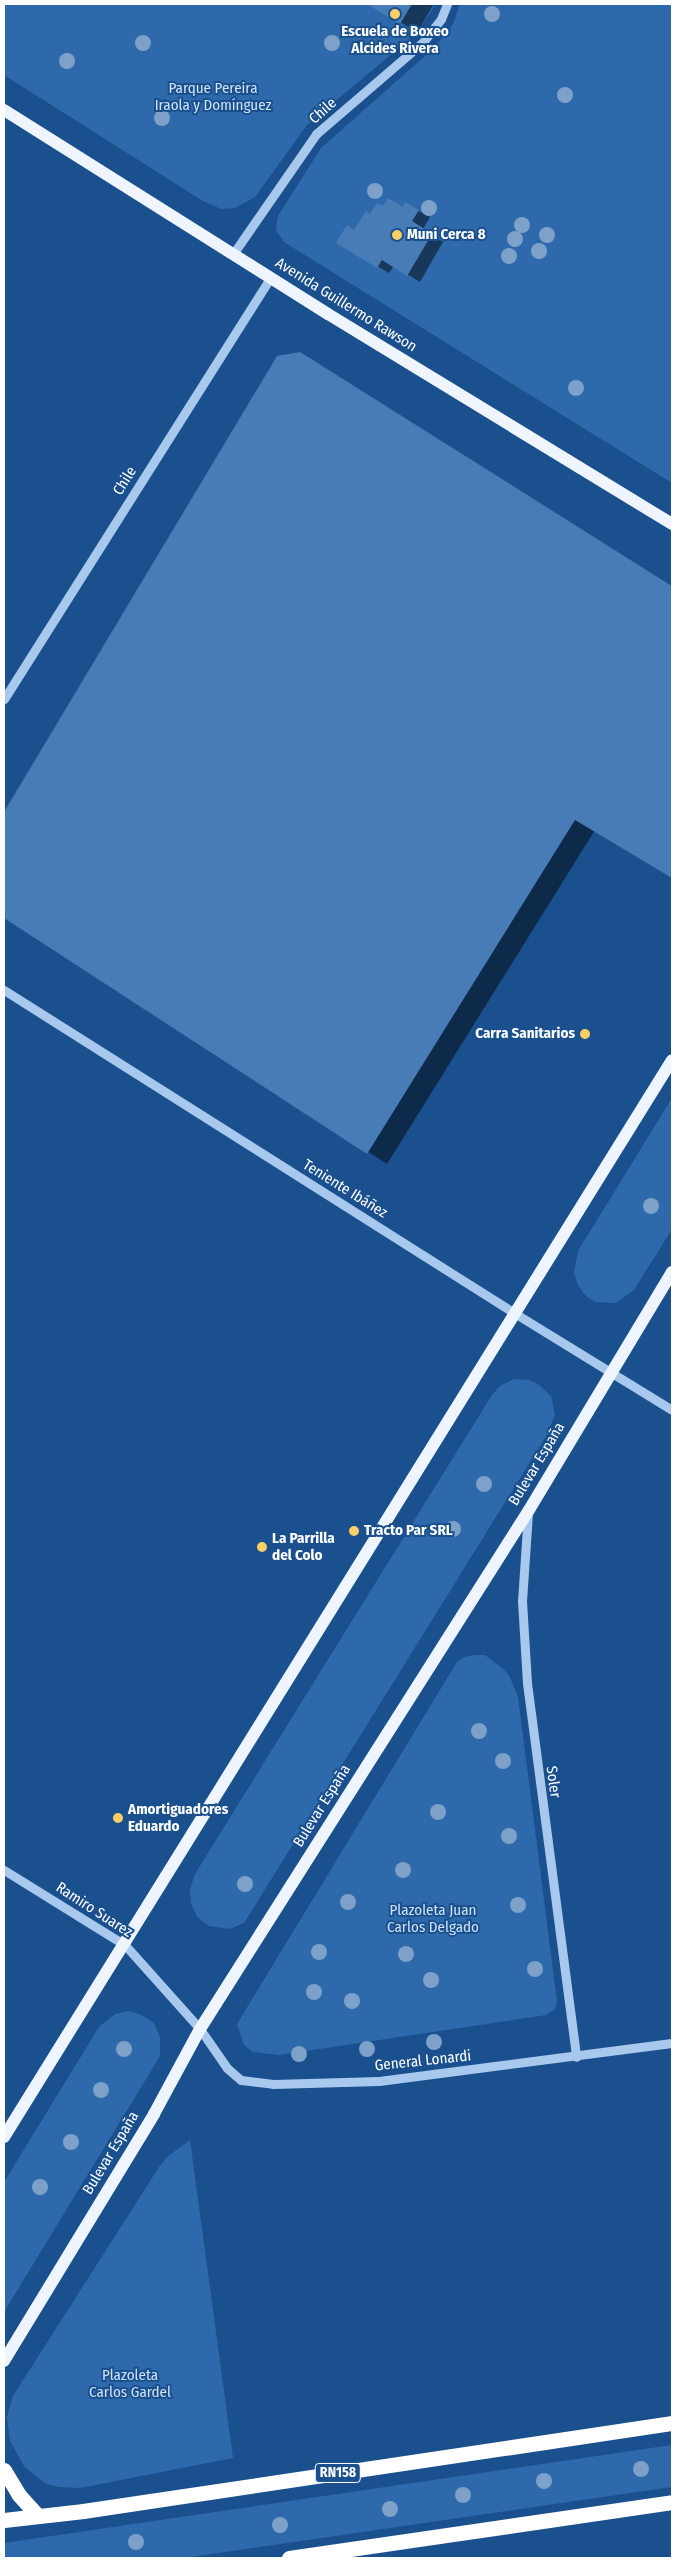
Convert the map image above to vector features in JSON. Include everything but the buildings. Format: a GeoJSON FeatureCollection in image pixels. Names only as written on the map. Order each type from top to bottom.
{"type":"FeatureCollection","features":[{"type":"Feature","properties":{"kind":"highway","name":"RN158"},"geometry":{"type":"LineString","coordinates":[[4,2520],[37,2514],[93,2509],[672,2422]]}},
{"type":"Feature","properties":{"kind":"highway"},"geometry":{"type":"LineString","coordinates":[[4,2470],[18,2494],[37,2514]]}},
{"type":"Feature","properties":{"kind":"highway"},"geometry":{"type":"LineString","coordinates":[[289,2558],[672,2502]]}},
{"type":"Feature","properties":{"kind":"main road","name":"Avenida Guillermo Rawson"},"geometry":{"type":"LineString","coordinates":[[4,110],[270,278],[672,524]]}},
{"type":"Feature","properties":{"kind":"main road"},"geometry":{"type":"LineString","coordinates":[[4,2137],[672,1060]]}},
{"type":"Feature","properties":{"kind":"main road","name":"Bulevar España"},"geometry":{"type":"LineString","coordinates":[[4,2361],[154,2114],[200,2029],[529,1510],[672,1272]]}},
{"type":"Feature","properties":{"kind":"street","name":"Chile"},"geometry":{"type":"LineString","coordinates":[[233,254],[316,134],[424,42],[441,19],[447,4]]}},
{"type":"Feature","properties":{"kind":"street","name":"Chile"},"geometry":{"type":"LineString","coordinates":[[4,699],[270,278]]}},
{"type":"Feature","properties":{"kind":"street","name":"Teniente Ibáñez"},"geometry":{"type":"LineString","coordinates":[[4,990],[516,1314],[672,1410]]}},
{"type":"Feature","properties":{"kind":"street","name":"Soler"},"geometry":{"type":"LineString","coordinates":[[529,1510],[522,1601],[527,1683],[576,2057]]}},
{"type":"Feature","properties":{"kind":"street","name":"Ramiro Suarez"},"geometry":{"type":"LineString","coordinates":[[4,1870],[125,1944],[200,2029]]}},
{"type":"Feature","properties":{"kind":"street","name":"General Lonardi"},"geometry":{"type":"LineString","coordinates":[[200,2029],[227,2068],[241,2080],[273,2084],[379,2080],[576,2057],[672,2043]]}},
{"type":"Feature","properties":{"kind":"green space","name":"Parque Pereira Iraola y Domínguez"},"geometry":{"type":"Polygon","coordinates":[[[4,4],[435,4],[413,36],[307,125],[255,197],[235,208],[221,209],[203,201],[4,75],[4,4]]]}},
{"type":"Feature","properties":{"kind":"green space"},"geometry":{"type":"Polygon","coordinates":[[[460,4],[672,4],[672,483],[284,242],[276,230],[278,216],[321,148],[433,49],[453,24],[460,4]]]}},
{"type":"Feature","properties":{"kind":"green space"},"geometry":{"type":"Polygon","coordinates":[[[672,1098],[672,1229],[634,1290],[616,1303],[595,1302],[585,1295],[578,1285],[574,1273],[578,1251],[672,1098]]]}},
{"type":"Feature","properties":{"kind":"green space"},"geometry":{"type":"Polygon","coordinates":[[[514,1379],[529,1380],[538,1384],[551,1396],[555,1414],[548,1433],[244,1923],[230,1929],[209,1926],[197,1917],[191,1904],[190,1889],[195,1874],[492,1395],[500,1386],[514,1379]]]}},
{"type":"Feature","properties":{"kind":"green space","name":"Plazoleta Juan Carlos Delgado"},"geometry":{"type":"Polygon","coordinates":[[[485,1655],[502,1668],[509,1675],[518,1697],[557,2002],[555,2009],[546,2015],[279,2055],[253,2052],[244,2045],[237,2024],[457,1662],[464,1657],[485,1655]]]}},
{"type":"Feature","properties":{"kind":"green space"},"geometry":{"type":"Polygon","coordinates":[[[129,2011],[142,2015],[154,2023],[160,2037],[160,2056],[4,2312],[4,2182],[99,2027],[115,2014],[129,2011]]]}},
{"type":"Feature","properties":{"kind":"green space","name":"Plazoleta Carlos Gardel"},"geometry":{"type":"Polygon","coordinates":[[[190,2140],[233,2458],[80,2488],[46,2484],[24,2466],[10,2441],[7,2417],[13,2396],[159,2167],[167,2157],[190,2140]]]}},
{"type":"Feature","properties":{"kind":"green space"},"geometry":{"type":"Polygon","coordinates":[[[672,2445],[672,2487],[184,2558],[4,2558],[4,2543],[672,2445]]]}},
{"type":"Feature","properties":{"kind":"place","name":"Escuela de Boxeo Alcides Rivera"},"geometry":{"type":"Point","coordinates":[395,14]}},
{"type":"Feature","properties":{"kind":"place","name":"Muni Cerca 8"},"geometry":{"type":"Point","coordinates":[397,235]}},
{"type":"Feature","properties":{"kind":"place","name":"Carra Sanitarios"},"geometry":{"type":"Point","coordinates":[585,1034]}},
{"type":"Feature","properties":{"kind":"place","name":"Tracto Par SRL"},"geometry":{"type":"Point","coordinates":[354,1531]}},
{"type":"Feature","properties":{"kind":"place","name":"La Parrilla del Colo"},"geometry":{"type":"Point","coordinates":[262,1547]}},
{"type":"Feature","properties":{"kind":"place","name":"Amortiguadores Eduardo"},"geometry":{"type":"Point","coordinates":[118,1818]}}]}
